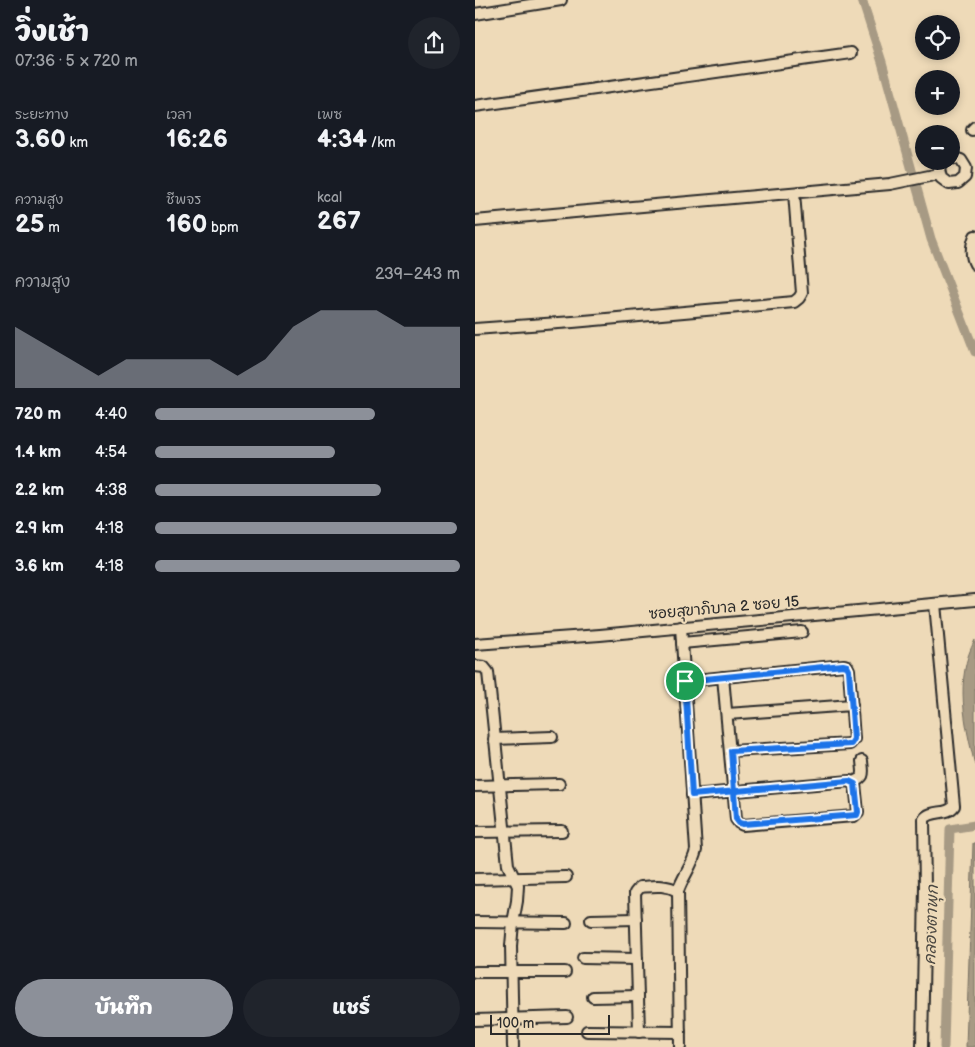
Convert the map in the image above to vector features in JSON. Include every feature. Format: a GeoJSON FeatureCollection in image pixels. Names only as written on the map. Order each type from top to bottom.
{"type":"FeatureCollection","features":[{"type":"Feature","properties":{"kind":"street"},"geometry":{"type":"LineString","coordinates":[[475,14],[561,0]]}},
{"type":"Feature","properties":{"kind":"street"},"geometry":{"type":"LineString","coordinates":[[475,106],[851,53]]}},
{"type":"Feature","properties":{"kind":"street"},"geometry":{"type":"LineString","coordinates":[[939,170],[939,174],[944,182],[953,184],[962,181],[971,167],[960,160]]}},
{"type":"Feature","properties":{"kind":"street"},"geometry":{"type":"LineString","coordinates":[[475,221],[903,182],[939,174]]}},
{"type":"Feature","properties":{"kind":"street"},"geometry":{"type":"LineString","coordinates":[[475,329],[793,302],[802,293],[794,193]]}},
{"type":"Feature","properties":{"kind":"street"},"geometry":{"type":"LineString","coordinates":[[975,236],[972,244],[972,258],[975,264]]}},
{"type":"Feature","properties":{"kind":"street","name":"ซอยสุขาภิบาล 2 ซอย 15"},"geometry":{"type":"LineString","coordinates":[[475,644],[975,600]]}},
{"type":"Feature","properties":{"kind":"street"},"geometry":{"type":"LineString","coordinates":[[922,1047],[925,888],[924,819],[929,814],[950,810],[954,806],[935,604]]}},
{"type":"Feature","properties":{"kind":"street"},"geometry":{"type":"LineString","coordinates":[[680,1047],[678,891],[682,879],[694,860],[695,850],[681,627]]}},
{"type":"Feature","properties":{"kind":"street"},"geometry":{"type":"LineString","coordinates":[[682,643],[802,632]]}},
{"type":"Feature","properties":{"kind":"street"},"geometry":{"type":"LineString","coordinates":[[475,666],[484,667],[488,672],[508,865],[518,886],[513,923],[511,973],[513,1047]]}},
{"type":"Feature","properties":{"kind":"street"},"geometry":{"type":"LineString","coordinates":[[685,681],[847,666],[849,670],[854,739],[851,744],[731,751]]}},
{"type":"Feature","properties":{"kind":"street"},"geometry":{"type":"LineString","coordinates":[[723,678],[735,790],[736,819],[739,823],[854,816],[858,812],[855,784],[853,782]]}},
{"type":"Feature","properties":{"kind":"street"},"geometry":{"type":"LineString","coordinates":[[727,714],[852,705]]}},
{"type":"Feature","properties":{"kind":"street"},"geometry":{"type":"LineString","coordinates":[[494,739],[552,737]]}},
{"type":"Feature","properties":{"kind":"street"},"geometry":{"type":"LineString","coordinates":[[692,795],[735,790],[853,782],[860,779],[863,775],[862,761]]}},
{"type":"Feature","properties":{"kind":"street"},"geometry":{"type":"LineString","coordinates":[[475,786],[559,784]]}},
{"type":"Feature","properties":{"kind":"street"},"geometry":{"type":"LineString","coordinates":[[475,832],[562,831]]}},
{"type":"Feature","properties":{"kind":"street"},"geometry":{"type":"LineString","coordinates":[[475,879],[566,877]]}},
{"type":"Feature","properties":{"kind":"street"},"geometry":{"type":"LineString","coordinates":[[639,1032],[636,889],[663,885],[678,891]]}},
{"type":"Feature","properties":{"kind":"street"},"geometry":{"type":"LineString","coordinates":[[591,920],[636,920]]}},
{"type":"Feature","properties":{"kind":"street"},"geometry":{"type":"LineString","coordinates":[[475,922],[566,923]]}},
{"type":"Feature","properties":{"kind":"street"},"geometry":{"type":"LineString","coordinates":[[583,958],[637,959]]}},
{"type":"Feature","properties":{"kind":"street"},"geometry":{"type":"LineString","coordinates":[[475,972],[565,972]]}},
{"type":"Feature","properties":{"kind":"street"},"geometry":{"type":"LineString","coordinates":[[593,997],[638,996]]}},
{"type":"Feature","properties":{"kind":"street"},"geometry":{"type":"LineString","coordinates":[[475,1020],[567,1017]]}},
{"type":"Feature","properties":{"kind":"street"},"geometry":{"type":"LineString","coordinates":[[587,1031],[680,1032]]}},
{"type":"Feature","properties":{"kind":"shaded area"},"geometry":{"type":"Polygon","coordinates":[[[975,640],[975,765],[965,718],[963,686],[965,670],[975,640]]]}},
{"type":"Feature","properties":{"kind":"shaded area"},"geometry":{"type":"Polygon","coordinates":[[[973,843],[975,843],[975,1047],[966,1047],[973,843]]]}},
{"type":"Feature","properties":{"kind":"waterway","name":"คลองตาพุก"},"geometry":{"type":"LineString","coordinates":[[862,0],[882,62],[931,239],[975,352]]}},
{"type":"Feature","properties":{"kind":"waterway","name":"คลองตาพุก"},"geometry":{"type":"LineString","coordinates":[[944,1047],[950,829],[975,825]]}},
{"type":"Feature","properties":{"kind":"route"},"geometry":{"type":"LineString","coordinates":[[685,681],[692,795],[735,790],[849,781],[855,784],[857,815],[739,823],[736,819],[735,790],[731,751],[851,744],[854,739],[849,670],[847,666],[685,681]]}}]}
